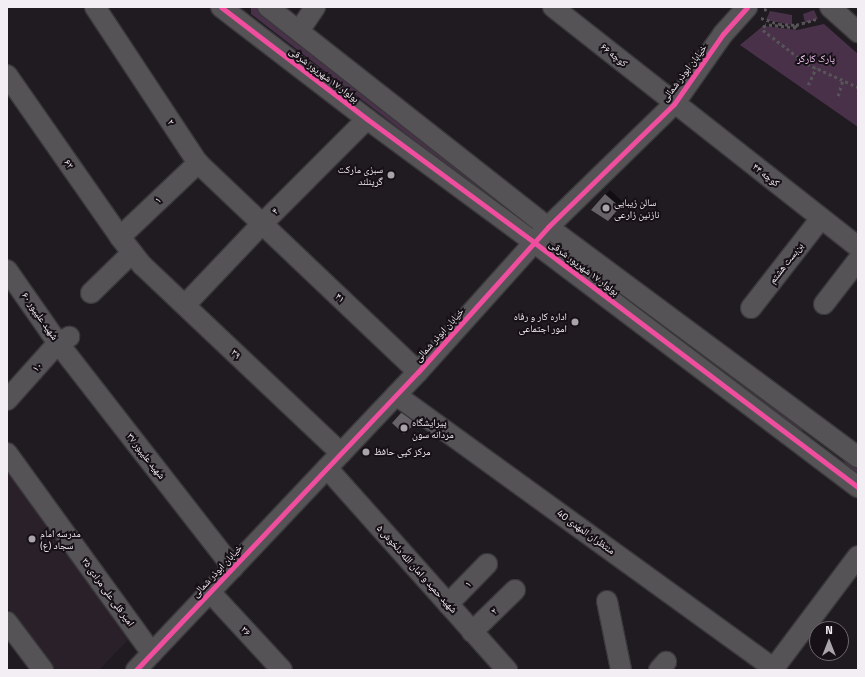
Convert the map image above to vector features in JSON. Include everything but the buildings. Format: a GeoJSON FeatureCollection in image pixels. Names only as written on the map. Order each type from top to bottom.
{"type":"FeatureCollection","features":[{"type":"Feature","properties":{"kind":"street","name":"۲"},"geometry":{"type":"LineString","coordinates":[[95,7],[198,163],[262,224]]}},
{"type":"Feature","properties":{"kind":"street","name":"بولوار ۱۷ شهریور شرقی"},"geometry":{"type":"LineString","coordinates":[[221,7],[367,119],[535,243],[858,487]]}},
{"type":"Feature","properties":{"kind":"street","name":"بولوار ۱۷ شهریور شرقی"},"geometry":{"type":"LineString","coordinates":[[268,7],[548,227],[858,457]]}},
{"type":"Feature","properties":{"kind":"street"},"geometry":{"type":"LineString","coordinates":[[299,31],[315,7]]}},
{"type":"Feature","properties":{"kind":"street","name":"کوچه ۶۶"},"geometry":{"type":"LineString","coordinates":[[553,7],[674,104]]}},
{"type":"Feature","properties":{"kind":"street","name":"خیابان ابوذر شمالی"},"geometry":{"type":"LineString","coordinates":[[136,670],[418,372],[548,227],[674,104],[723,34],[747,7]]}},
{"type":"Feature","properties":{"kind":"street"},"geometry":{"type":"LineString","coordinates":[[824,13],[858,32]]}},
{"type":"Feature","properties":{"kind":"street","name":"۶۲"},"geometry":{"type":"LineString","coordinates":[[7,75],[132,253]]}},
{"type":"Feature","properties":{"kind":"street","name":"کوچه ۴۴"},"geometry":{"type":"LineString","coordinates":[[674,104],[858,247]]}},
{"type":"Feature","properties":{"kind":"street","name":"۴"},"geometry":{"type":"LineString","coordinates":[[185,305],[262,224],[367,119]]}},
{"type":"Feature","properties":{"kind":"street","name":"۱"},"geometry":{"type":"LineString","coordinates":[[120,237],[198,163]]}},
{"type":"Feature","properties":{"kind":"street","name":"بن‌بست هشتم"},"geometry":{"type":"LineString","coordinates":[[751,308],[821,218]]}},
{"type":"Feature","properties":{"kind":"street","name":"۴۱"},"geometry":{"type":"LineString","coordinates":[[262,224],[418,372]]}},
{"type":"Feature","properties":{"kind":"street"},"geometry":{"type":"LineString","coordinates":[[91,293],[132,253]]}},
{"type":"Feature","properties":{"kind":"street","name":"۳۹"},"geometry":{"type":"LineString","coordinates":[[132,253],[341,453]]}},
{"type":"Feature","properties":{"kind":"street"},"geometry":{"type":"LineString","coordinates":[[579,276],[591,259]]}},
{"type":"Feature","properties":{"kind":"street"},"geometry":{"type":"LineString","coordinates":[[824,304],[858,260]]}},
{"type":"Feature","properties":{"kind":"street","name":"شهید علیپور ۶۰"},"geometry":{"type":"LineString","coordinates":[[7,270],[64,340]]}},
{"type":"Feature","properties":{"kind":"street","name":"۱۰"},"geometry":{"type":"LineString","coordinates":[[7,400],[64,340]]}},
{"type":"Feature","properties":{"kind":"street","name":"شهید علیپور ۳۷"},"geometry":{"type":"LineString","coordinates":[[64,340],[233,568]]}},
{"type":"Feature","properties":{"kind":"street","name":"منتظران المهدی 40"},"geometry":{"type":"LineString","coordinates":[[396,395],[775,669]]}},
{"type":"Feature","properties":{"kind":"street"},"geometry":{"type":"LineString","coordinates":[[812,453],[826,434]]}},
{"type":"Feature","properties":{"kind":"street","name":"امیر قلی علی مرادی ۳۵"},"geometry":{"type":"LineString","coordinates":[[7,453],[152,653]]}},
{"type":"Feature","properties":{"kind":"street","name":"شهید حمید و امان الله دلخوش ۵"},"geometry":{"type":"LineString","coordinates":[[327,468],[507,670]]}},
{"type":"Feature","properties":{"kind":"street"},"geometry":{"type":"LineString","coordinates":[[775,669],[858,556]]}},
{"type":"Feature","properties":{"kind":"street","name":"۱"},"geometry":{"type":"LineString","coordinates":[[448,604],[487,564]]}},
{"type":"Feature","properties":{"kind":"street","name":"۲"},"geometry":{"type":"LineString","coordinates":[[472,632],[515,590]]}},
{"type":"Feature","properties":{"kind":"street","name":"۳۶"},"geometry":{"type":"LineString","coordinates":[[210,592],[282,670]]}},
{"type":"Feature","properties":{"kind":"street"},"geometry":{"type":"LineString","coordinates":[[607,601],[621,670]]}},
{"type":"Feature","properties":{"kind":"street"},"geometry":{"type":"LineString","coordinates":[[7,622],[43,670]]}},
{"type":"Feature","properties":{"kind":"path"},"geometry":{"type":"LineString","coordinates":[[824,13],[796,25],[796,28],[765,25],[763,30],[783,47],[807,64],[858,86]]}},
{"type":"Feature","properties":{"kind":"path"},"geometry":{"type":"LineString","coordinates":[[766,20],[779,24],[796,25]]}},
{"type":"Feature","properties":{"kind":"path"},"geometry":{"type":"LineString","coordinates":[[808,85],[816,68]]}},
{"type":"Feature","properties":{"kind":"path"},"geometry":{"type":"LineString","coordinates":[[838,96],[843,80]]}},
{"type":"Feature","properties":{"kind":"shaded area","name":"مدرسه امام سجاد (ع)"},"geometry":{"type":"Polygon","coordinates":[[[7,471],[129,639],[99,670],[55,670],[7,607],[7,471]]]}},
{"type":"Feature","properties":{"kind":"green space"},"geometry":{"type":"Polygon","coordinates":[[[256,7],[516,209],[516,215],[511,215],[251,14],[251,8],[256,7]]]}},
{"type":"Feature","properties":{"kind":"green space"},"geometry":{"type":"Polygon","coordinates":[[[814,10],[818,19],[805,23],[803,14],[814,10]]]}},
{"type":"Feature","properties":{"kind":"green space"},"geometry":{"type":"Polygon","coordinates":[[[770,11],[792,15],[792,25],[766,20],[770,11]]]}},
{"type":"Feature","properties":{"kind":"green space","name":"پارک کارگر"},"geometry":{"type":"Polygon","coordinates":[[[824,24],[858,54],[858,127],[740,45],[763,26],[797,30],[824,24]]]}},
{"type":"Feature","properties":{"kind":"green space"},"geometry":{"type":"Polygon","coordinates":[[[592,271],[808,431],[799,430],[590,273],[592,271]]]}},
{"type":"Feature","properties":{"kind":"green space"},"geometry":{"type":"Polygon","coordinates":[[[830,452],[840,460],[858,469],[858,479],[827,456],[830,452]]]}},
{"type":"Feature","properties":{"kind":"cycle path"},"geometry":{"type":"LineString","coordinates":[[221,7],[367,119],[535,243],[858,487]]}},
{"type":"Feature","properties":{"kind":"cycle path"},"geometry":{"type":"LineString","coordinates":[[136,670],[418,372],[548,227],[674,104],[723,34],[747,7]]}},
{"type":"Feature","properties":{"kind":"place","name":"سبزی مارکت گرینلند"},"geometry":{"type":"Point","coordinates":[391,175]}},
{"type":"Feature","properties":{"kind":"place","name":"سالن زیبایی نازنین زارعی"},"geometry":{"type":"Point","coordinates":[606,208]}},
{"type":"Feature","properties":{"kind":"place","name":"اداره کار و رفاه امور اجتماعی"},"geometry":{"type":"Point","coordinates":[575,322]}},
{"type":"Feature","properties":{"kind":"place","name":"پیرایشگاه مردانه سون"},"geometry":{"type":"Point","coordinates":[404,428]}},
{"type":"Feature","properties":{"kind":"place","name":"مرکز کپی حافظ"},"geometry":{"type":"Point","coordinates":[366,452]}},
{"type":"Feature","properties":{"kind":"place","name":"مدرسه امام سجاد (ع)"},"geometry":{"type":"Point","coordinates":[32,539]}}]}
